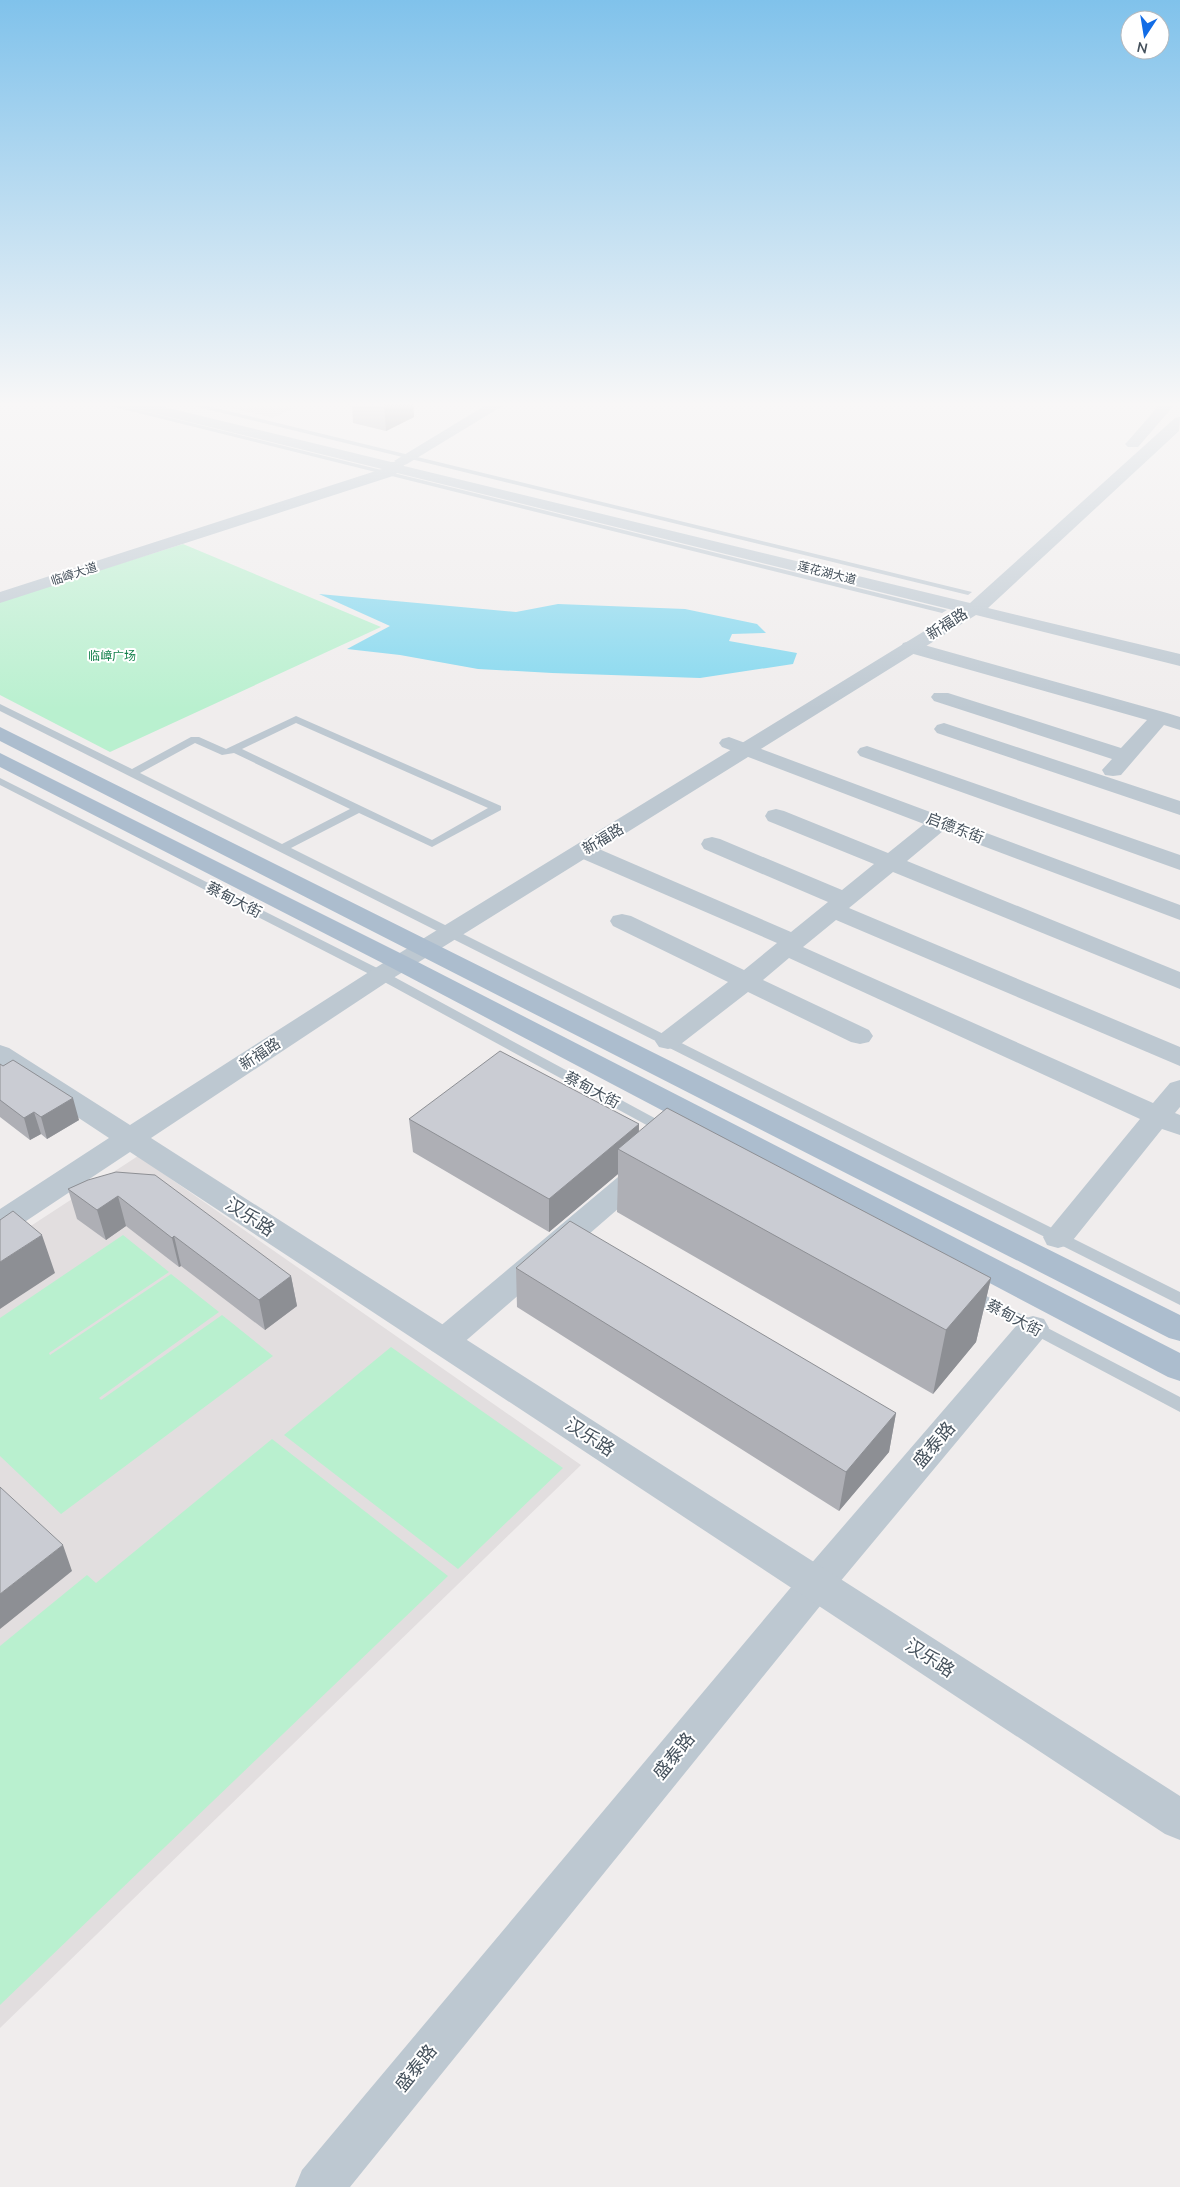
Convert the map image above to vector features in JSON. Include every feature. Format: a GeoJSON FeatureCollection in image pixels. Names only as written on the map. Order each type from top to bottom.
{"type":"FeatureCollection","features":[{"type":"Feature","properties":{"kind":"main road","name":"蔡甸大街"},"geometry":{"type":"LineString","coordinates":[[0,733],[1180,1368]]}},
{"type":"Feature","properties":{"kind":"main road","name":"蔡甸大街"},"geometry":{"type":"LineString","coordinates":[[0,759],[405,950],[1180,1330]]}},
{"type":"Feature","properties":{"kind":"street","name":"临嶂大道"},"geometry":{"type":"LineString","coordinates":[[0,588],[267,504]]}},
{"type":"Feature","properties":{"kind":"street","name":"临嶂大道"},"geometry":{"type":"LineString","coordinates":[[0,598],[276,504]]}},
{"type":"Feature","properties":{"kind":"street","name":"莲花湖大道"},"geometry":{"type":"LineString","coordinates":[[553,504],[963,603],[1180,651]]}},
{"type":"Feature","properties":{"kind":"street","name":"新福路"},"geometry":{"type":"LineString","coordinates":[[0,1223],[123,1134],[405,950],[737,746],[963,603],[1069,504]]}},
{"type":"Feature","properties":{"kind":"street","name":"新福路"},"geometry":{"type":"LineString","coordinates":[[405,950],[584,851],[737,746],[910,647],[1082,504]]}},
{"type":"Feature","properties":{"kind":"street","name":"莲花湖大道"},"geometry":{"type":"LineString","coordinates":[[963,603],[1180,660]]}},
{"type":"Feature","properties":{"kind":"street"},"geometry":{"type":"LineString","coordinates":[[910,647],[1180,724]]}},
{"type":"Feature","properties":{"kind":"street"},"geometry":{"type":"LineString","coordinates":[[940,697],[1125,756]]}},
{"type":"Feature","properties":{"kind":"street"},"geometry":{"type":"LineString","coordinates":[[1102,782],[1160,718]]}},
{"type":"Feature","properties":{"kind":"street"},"geometry":{"type":"LineString","coordinates":[[944,728],[1180,808]]}},
{"type":"Feature","properties":{"kind":"street","name":"启德东街"},"geometry":{"type":"LineString","coordinates":[[737,746],[1180,913]]}},
{"type":"Feature","properties":{"kind":"street"},"geometry":{"type":"LineString","coordinates":[[868,752],[1180,863]]}},
{"type":"Feature","properties":{"kind":"street"},"geometry":{"type":"LineString","coordinates":[[776,816],[1180,981]]}},
{"type":"Feature","properties":{"kind":"street"},"geometry":{"type":"LineString","coordinates":[[668,1042],[746,981],[934,826],[944,824]]}},
{"type":"Feature","properties":{"kind":"street"},"geometry":{"type":"LineString","coordinates":[[712,844],[839,905],[1180,1057]]}},
{"type":"Feature","properties":{"kind":"street"},"geometry":{"type":"LineString","coordinates":[[584,851],[1169,1121]]}},
{"type":"Feature","properties":{"kind":"street"},"geometry":{"type":"LineString","coordinates":[[622,920],[860,1036]]}},
{"type":"Feature","properties":{"kind":"street","name":"汉乐路"},"geometry":{"type":"LineString","coordinates":[[0,1054],[1180,1820]]}},
{"type":"Feature","properties":{"kind":"street"},"geometry":{"type":"LineString","coordinates":[[1058,1237],[1169,1121],[1180,1089]]}},
{"type":"Feature","properties":{"kind":"street","name":"新福路"},"geometry":{"type":"LineString","coordinates":[[0,1203],[123,1134]]}},
{"type":"Feature","properties":{"kind":"street"},"geometry":{"type":"LineString","coordinates":[[444,1342],[682,1138]]}},
{"type":"Feature","properties":{"kind":"street","name":"盛泰路"},"geometry":{"type":"LineString","coordinates":[[319,2187],[816,1584],[1033,1328]]}},
{"type":"Feature","properties":{"kind":"lane","name":"蔡甸大街"},"geometry":{"type":"LineString","coordinates":[[0,707],[282,848],[405,950],[682,1138]]}},
{"type":"Feature","properties":{"kind":"lane"},"geometry":{"type":"LineString","coordinates":[[132,773],[195,739],[226,753],[234,749],[296,719],[497,808],[432,844],[234,749]]}},
{"type":"Feature","properties":{"kind":"lane","name":"蔡甸大街"},"geometry":{"type":"LineString","coordinates":[[0,781],[405,950],[668,1042],[1180,1298]]}},
{"type":"Feature","properties":{"kind":"lane"},"geometry":{"type":"LineString","coordinates":[[282,848],[359,808]]}},
{"type":"Feature","properties":{"kind":"lane","name":"蔡甸大街"},"geometry":{"type":"LineString","coordinates":[[954,1286],[1180,1405]]}},
{"type":"Feature","properties":{"kind":"shaded area"},"geometry":{"type":"Polygon","coordinates":[[[138,1156],[581,1465],[0,2028],[0,1246],[138,1156]]]}},
{"type":"Feature","properties":{"kind":"green space","name":"临嶂广场"},"geometry":{"type":"Polygon","coordinates":[[[183,544],[381,627],[110,752],[0,695],[0,601],[183,544]]]}},
{"type":"Feature","properties":{"kind":"green space"},"geometry":{"type":"Polygon","coordinates":[[[123,1235],[169,1272],[49,1353],[50,1355],[171,1274],[219,1312],[99,1398],[101,1400],[222,1315],[273,1356],[61,1514],[0,1456],[0,1318],[123,1235]]]}},
{"type":"Feature","properties":{"kind":"green space"},"geometry":{"type":"Polygon","coordinates":[[[391,1347],[563,1468],[458,1569],[284,1435],[391,1347]]]}},
{"type":"Feature","properties":{"kind":"green space"},"geometry":{"type":"Polygon","coordinates":[[[272,1439],[448,1576],[0,2005],[0,1646],[87,1575],[96,1583],[272,1439]]]}},
{"type":"Feature","properties":{"kind":"water"},"geometry":{"type":"Polygon","coordinates":[[[319,594],[516,612],[558,604],[685,609],[757,624],[766,633],[732,634],[729,641],[797,653],[793,664],[700,678],[478,669],[400,655],[347,649],[390,626],[319,594]]]}},
{"type":"Feature","properties":{"kind":"building"},"geometry":{"type":"Polygon","coordinates":[[[500,1051],[639,1124],[549,1199],[409,1119],[500,1051]]]}},
{"type":"Feature","properties":{"kind":"building"},"geometry":{"type":"Polygon","coordinates":[[[13,1060],[73,1098],[41,1117],[34,1112],[24,1118],[0,1100],[0,1064],[3,1066],[13,1060]]]}},
{"type":"Feature","properties":{"kind":"building"},"geometry":{"type":"Polygon","coordinates":[[[667,1108],[991,1278],[946,1330],[618,1149],[667,1108]]]}},
{"type":"Feature","properties":{"kind":"building"},"geometry":{"type":"Polygon","coordinates":[[[116,1172],[155,1175],[291,1276],[259,1300],[174,1236],[172,1238],[118,1196],[97,1210],[68,1189],[88,1180],[116,1172]]]}},
{"type":"Feature","properties":{"kind":"building"},"geometry":{"type":"Polygon","coordinates":[[[13,1211],[42,1235],[0,1262],[0,1220],[13,1211]]]}},
{"type":"Feature","properties":{"kind":"building"},"geometry":{"type":"Polygon","coordinates":[[[570,1221],[896,1413],[846,1472],[516,1268],[570,1221]]]}},
{"type":"Feature","properties":{"kind":"building"},"geometry":{"type":"Polygon","coordinates":[[[0,1487],[63,1545],[0,1594],[0,1487]]]}}]}
